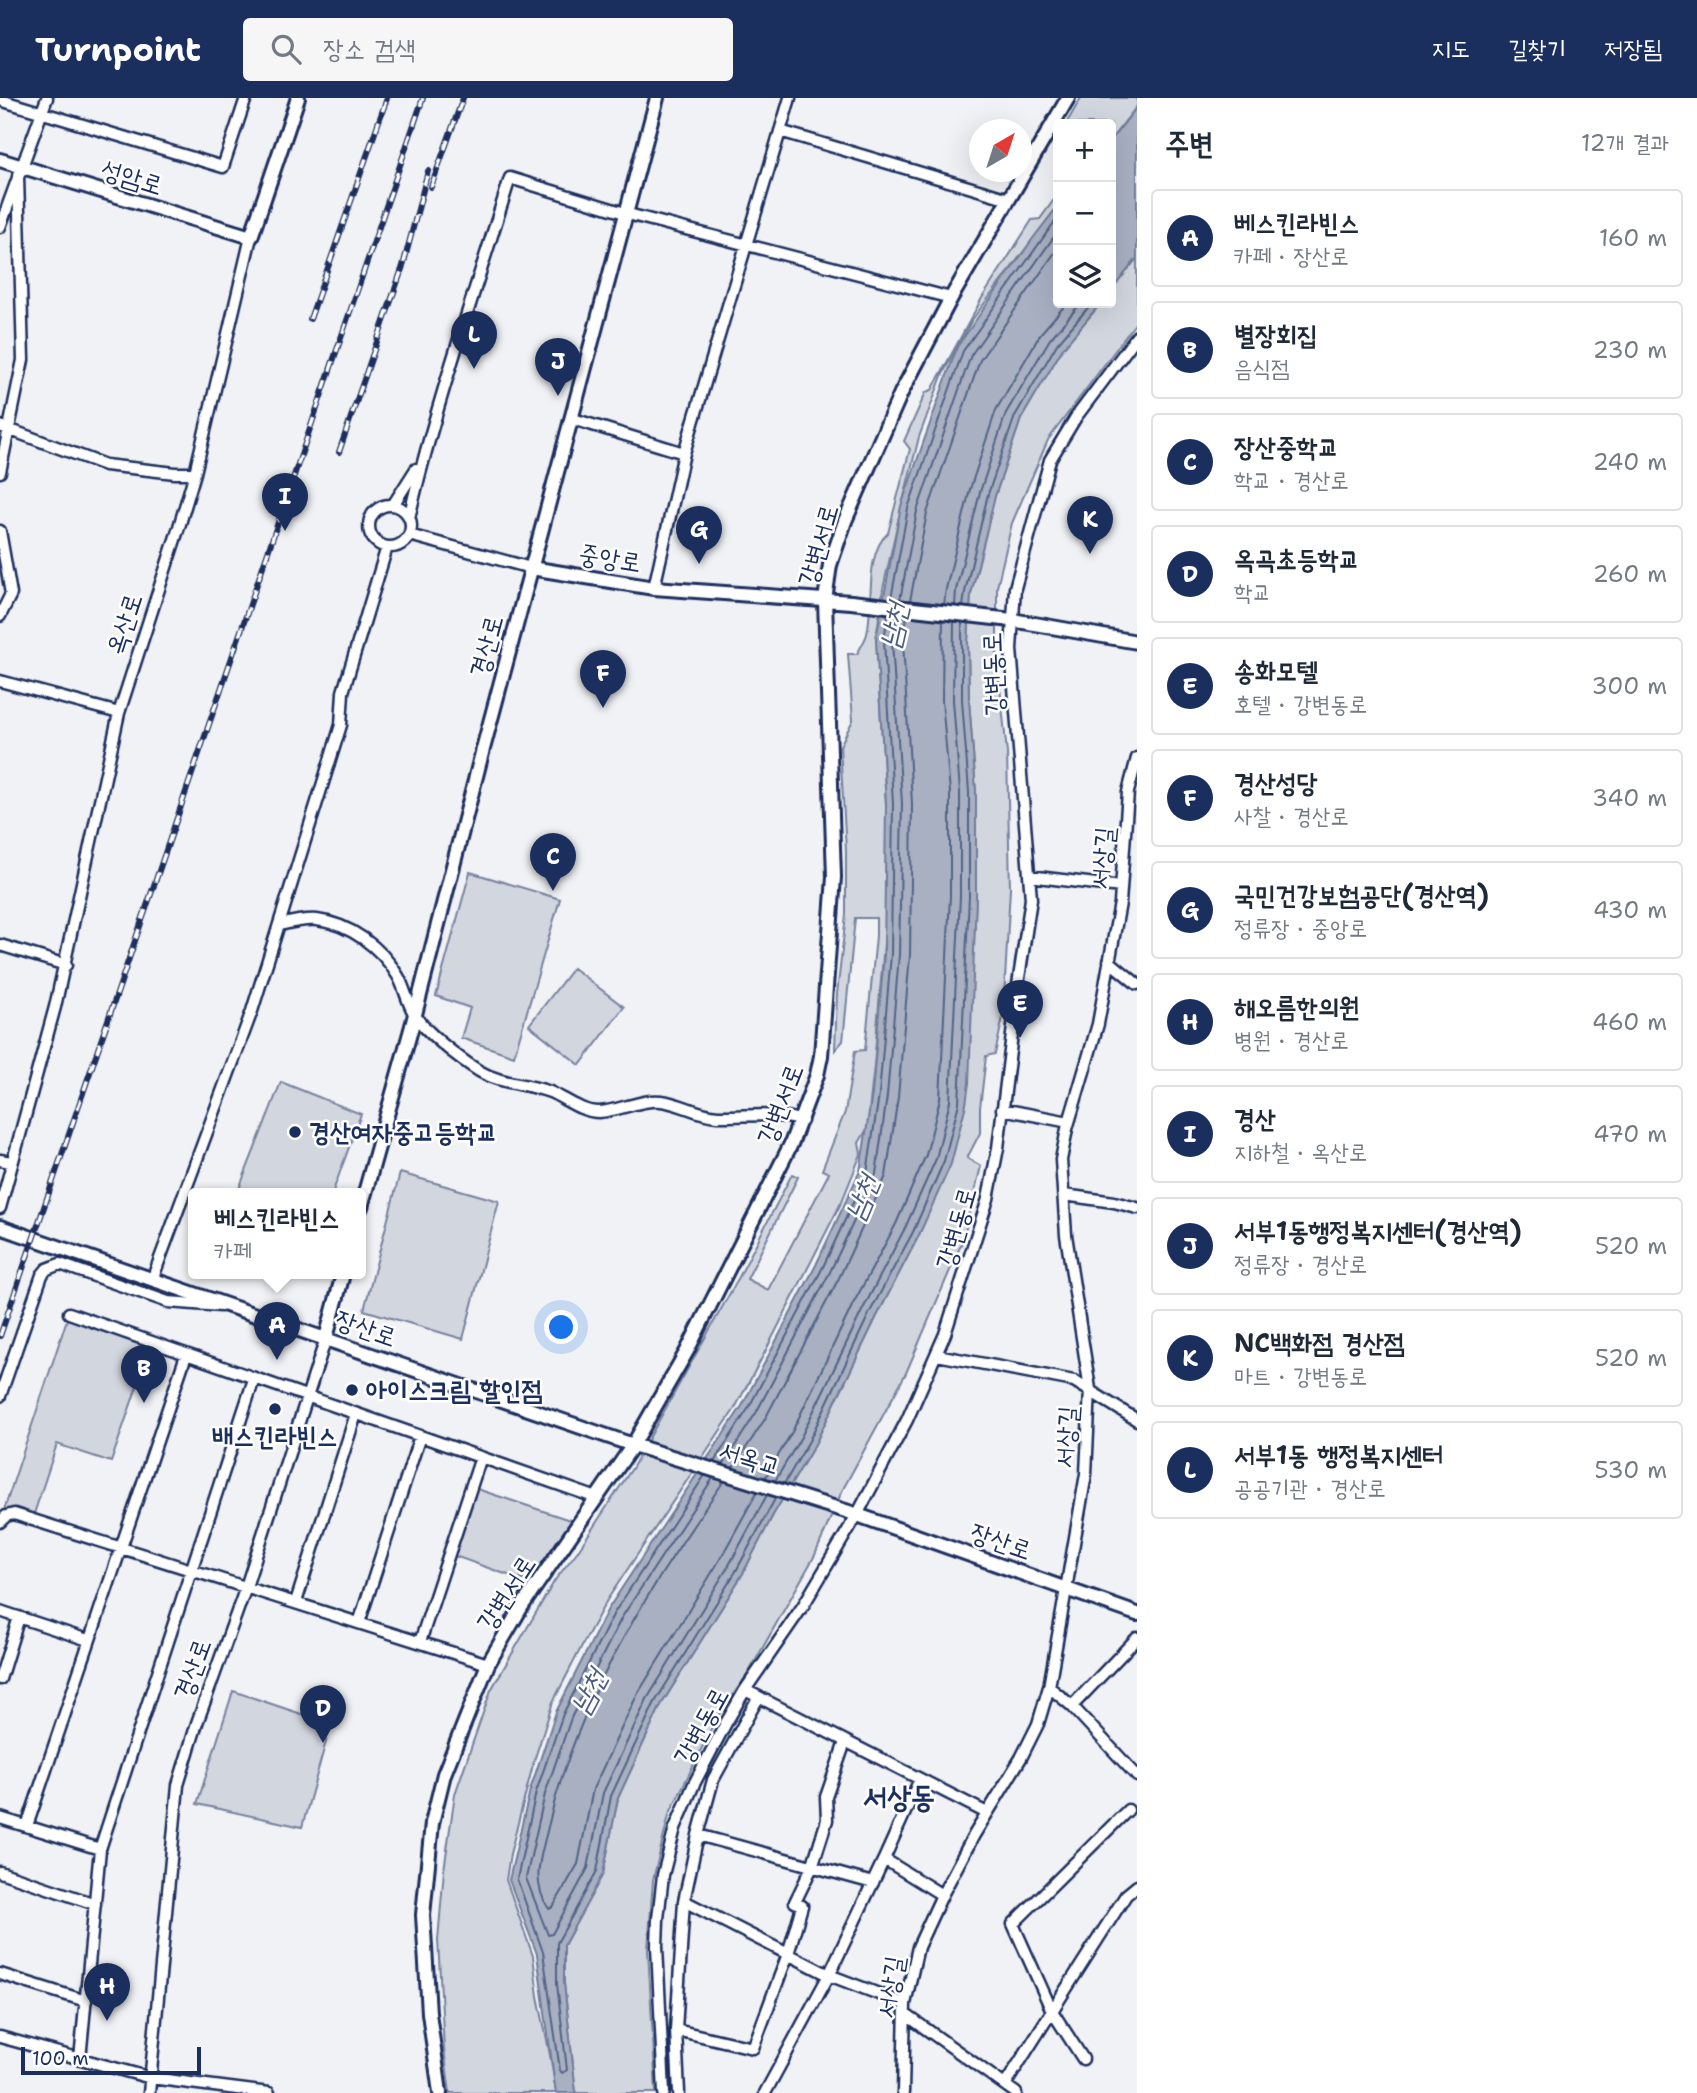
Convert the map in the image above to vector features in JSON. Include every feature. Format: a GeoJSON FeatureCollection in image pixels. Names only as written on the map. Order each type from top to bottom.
{"type":"FeatureCollection","features":[{"type":"Feature","properties":{"kind":"street"},"geometry":{"type":"LineString","coordinates":[[0,227],[47,98]]}},
{"type":"Feature","properties":{"kind":"street"},"geometry":{"type":"LineString","coordinates":[[0,100],[223,167],[246,98]]}},
{"type":"Feature","properties":{"kind":"street","name":"옥산로"},"geometry":{"type":"LineString","coordinates":[[0,1208],[66,965],[119,713],[180,527],[251,237],[298,98]]}},
{"type":"Feature","properties":{"kind":"street","name":"경산로"},"geometry":{"type":"LineString","coordinates":[[366,1189],[415,1015],[657,98]]}},
{"type":"Feature","properties":{"kind":"street"},"geometry":{"type":"LineString","coordinates":[[654,588],[684,453],[790,98]]}},
{"type":"Feature","properties":{"kind":"street","name":"강변서로"},"geometry":{"type":"LineString","coordinates":[[440,2093],[429,2013],[423,1914],[432,1823],[444,1774],[488,1664],[522,1606],[635,1446],[713,1302],[802,1121],[821,1056],[834,877],[825,600],[830,565],[845,521],[901,393],[951,299],[1068,98]]}},
{"type":"Feature","properties":{"kind":"street"},"geometry":{"type":"LineString","coordinates":[[780,131],[1009,199]]}},
{"type":"Feature","properties":{"kind":"street","name":"성암로"},"geometry":{"type":"LineString","coordinates":[[0,160],[20,171],[251,237]]}},
{"type":"Feature","properties":{"kind":"street"},"geometry":{"type":"LineString","coordinates":[[0,472],[4,428],[23,360],[20,171]]}},
{"type":"Feature","properties":{"kind":"street"},"geometry":{"type":"LineString","coordinates":[[409,518],[427,442],[510,178],[628,214],[951,299]]}},
{"type":"Feature","properties":{"kind":"street","name":"강변동로"},"geometry":{"type":"LineString","coordinates":[[664,2093],[657,1946],[663,1875],[669,1847],[694,1784],[745,1690],[803,1606],[907,1420],[937,1355],[988,1199],[1031,899],[1011,649],[1015,588],[1051,460],[1076,417],[1137,337]]}},
{"type":"Feature","properties":{"kind":"street"},"geometry":{"type":"LineString","coordinates":[[573,419],[684,453]]}},
{"type":"Feature","properties":{"kind":"street"},"geometry":{"type":"LineString","coordinates":[[4,428],[105,465],[195,473]]}},
{"type":"Feature","properties":{"kind":"street"},"geometry":{"type":"LineString","coordinates":[[393,505],[413,477],[427,442]]}},
{"type":"Feature","properties":{"kind":"street"},"geometry":{"type":"LineString","coordinates":[[393,505],[403,509],[409,518],[410,534],[400,545],[380,545],[370,535],[369,521],[377,509],[383,506],[393,505]]}},
{"type":"Feature","properties":{"kind":"street"},"geometry":{"type":"LineString","coordinates":[[0,531],[11,594],[0,616]]}},
{"type":"Feature","properties":{"kind":"street"},"geometry":{"type":"LineString","coordinates":[[410,534],[531,568]]}},
{"type":"Feature","properties":{"kind":"street"},"geometry":{"type":"LineString","coordinates":[[152,1280],[252,1011],[280,925],[341,725],[343,692],[387,547]]}},
{"type":"Feature","properties":{"kind":"street","name":"중앙로"},"geometry":{"type":"LineString","coordinates":[[531,568],[654,588],[851,602],[1012,620]]}},
{"type":"Feature","properties":{"kind":"street"},"geometry":{"type":"LineString","coordinates":[[1012,620],[1137,642]]}},
{"type":"Feature","properties":{"kind":"street"},"geometry":{"type":"LineString","coordinates":[[0,681],[119,713]]}},
{"type":"Feature","properties":{"kind":"street","name":"서상길"},"geometry":{"type":"LineString","coordinates":[[903,2093],[905,2009],[918,1947],[942,1895],[1038,1724],[1049,1687],[1086,1474],[1090,1389],[1066,1235],[1061,1160],[1069,1122],[1098,1024],[1121,887],[1137,758]]}},
{"type":"Feature","properties":{"kind":"street"},"geometry":{"type":"LineString","coordinates":[[1029,876],[1121,887]]}},
{"type":"Feature","properties":{"kind":"street"},"geometry":{"type":"LineString","coordinates":[[280,925],[317,920],[365,939],[379,950],[397,975],[415,1015],[433,1034],[479,1071],[501,1081],[548,1092],[589,1111],[607,1111],[658,1100],[701,1114],[785,1114],[802,1121]]}},
{"type":"Feature","properties":{"kind":"street"},"geometry":{"type":"LineString","coordinates":[[0,944],[66,965]]}},
{"type":"Feature","properties":{"kind":"street"},"geometry":{"type":"LineString","coordinates":[[1109,961],[1137,984]]}},
{"type":"Feature","properties":{"kind":"street"},"geometry":{"type":"LineString","coordinates":[[1002,1110],[1069,1122]]}},
{"type":"Feature","properties":{"kind":"street"},"geometry":{"type":"LineString","coordinates":[[0,1160],[11,1165]]}},
{"type":"Feature","properties":{"kind":"street"},"geometry":{"type":"LineString","coordinates":[[1064,1195],[1137,1208]]}},
{"type":"Feature","properties":{"kind":"street","name":"장산로"},"geometry":{"type":"LineString","coordinates":[[0,1227],[635,1446]]}},
{"type":"Feature","properties":{"kind":"street"},"geometry":{"type":"LineString","coordinates":[[0,1396],[42,1275],[53,1266],[60,1264],[169,1302],[233,1307]]}},
{"type":"Feature","properties":{"kind":"street","name":"경산로"},"geometry":{"type":"LineString","coordinates":[[149,2093],[178,1785],[197,1723],[246,1587],[326,1338],[342,1279]]}},
{"type":"Feature","properties":{"kind":"street"},"geometry":{"type":"LineString","coordinates":[[69,1313],[597,1498]]}},
{"type":"Feature","properties":{"kind":"street"},"geometry":{"type":"LineString","coordinates":[[27,1826],[186,1355]]}},
{"type":"Feature","properties":{"kind":"street"},"geometry":{"type":"LineString","coordinates":[[937,1355],[1074,1381],[1136,1418]]}},
{"type":"Feature","properties":{"kind":"street"},"geometry":{"type":"LineString","coordinates":[[80,2059],[100,1849],[254,1378]]}},
{"type":"Feature","properties":{"kind":"street"},"geometry":{"type":"LineString","coordinates":[[296,1602],[356,1414]]}},
{"type":"Feature","properties":{"kind":"street"},"geometry":{"type":"LineString","coordinates":[[359,1623],[420,1436]]}},
{"type":"Feature","properties":{"kind":"street","name":"서옥교"},"geometry":{"type":"LineString","coordinates":[[635,1446],[853,1514]]}},
{"type":"Feature","properties":{"kind":"street"},"geometry":{"type":"LineString","coordinates":[[420,1642],[481,1457]]}},
{"type":"Feature","properties":{"kind":"street"},"geometry":{"type":"LineString","coordinates":[[0,1522],[6,1516],[14,1514],[488,1664]]}},
{"type":"Feature","properties":{"kind":"street","name":"장산로"},"geometry":{"type":"LineString","coordinates":[[853,1514],[1137,1614]]}},
{"type":"Feature","properties":{"kind":"street"},"geometry":{"type":"LineString","coordinates":[[0,1611],[88,1640]]}},
{"type":"Feature","properties":{"kind":"street"},"geometry":{"type":"LineString","coordinates":[[0,1679],[19,1618]]}},
{"type":"Feature","properties":{"kind":"street"},"geometry":{"type":"LineString","coordinates":[[1072,1706],[1137,1638]]}},
{"type":"Feature","properties":{"kind":"street"},"geometry":{"type":"LineString","coordinates":[[1049,1687],[1072,1706],[1137,1776]]}},
{"type":"Feature","properties":{"kind":"street"},"geometry":{"type":"LineString","coordinates":[[745,1690],[987,1813]]}},
{"type":"Feature","properties":{"kind":"street"},"geometry":{"type":"LineString","coordinates":[[680,2093],[676,2030],[684,1901],[713,1780],[758,1698]]}},
{"type":"Feature","properties":{"kind":"street"},"geometry":{"type":"LineString","coordinates":[[676,2030],[753,2048],[789,1954],[802,1906],[795,1902],[812,1867],[827,1820],[826,1797],[845,1742]]}},
{"type":"Feature","properties":{"kind":"street"},"geometry":{"type":"LineString","coordinates":[[765,2093],[829,1975],[920,1779]]}},
{"type":"Feature","properties":{"kind":"street"},"geometry":{"type":"LineString","coordinates":[[1083,2059],[1052,2011],[1013,1924],[1128,1810]]}},
{"type":"Feature","properties":{"kind":"street"},"geometry":{"type":"LineString","coordinates":[[0,1818],[100,1849]]}},
{"type":"Feature","properties":{"kind":"street"},"geometry":{"type":"LineString","coordinates":[[698,1835],[873,1883]]}},
{"type":"Feature","properties":{"kind":"street"},"geometry":{"type":"LineString","coordinates":[[884,1859],[942,1895]]}},
{"type":"Feature","properties":{"kind":"street"},"geometry":{"type":"LineString","coordinates":[[0,1872],[95,1904]]}},
{"type":"Feature","properties":{"kind":"street"},"geometry":{"type":"LineString","coordinates":[[1005,2085],[1126,1895],[1137,1886]]}},
{"type":"Feature","properties":{"kind":"street"},"geometry":{"type":"LineString","coordinates":[[684,1901],[829,1975],[905,2009],[1016,2093]]}},
{"type":"Feature","properties":{"kind":"street"},"geometry":{"type":"LineString","coordinates":[[0,1975],[86,2001]]}},
{"type":"Feature","properties":{"kind":"street"},"geometry":{"type":"LineString","coordinates":[[0,2037],[150,2078],[269,2093]]}},
{"type":"Feature","properties":{"kind":"shaded area"},"geometry":{"type":"Polygon","coordinates":[[[1081,98],[1137,98],[1137,106],[1116,133],[1116,119],[1069,119],[1081,98]]]}},
{"type":"Feature","properties":{"kind":"shaded area"},"geometry":{"type":"Polygon","coordinates":[[[1053,201],[1053,213],[972,320],[942,376],[919,437],[883,589],[876,639],[887,821],[887,906],[874,1066],[867,1129],[859,1143],[861,1154],[842,1201],[734,1410],[607,1600],[553,1702],[534,1761],[506,1880],[533,1956],[556,2093],[450,2093],[444,2049],[438,1940],[444,1870],[455,1794],[491,1690],[555,1580],[577,1552],[633,1467],[739,1277],[792,1174],[798,1177],[747,1279],[768,1290],[829,1173],[822,1170],[845,1112],[855,1051],[865,1050],[876,936],[876,918],[855,918],[843,1041],[835,1050],[837,994],[846,915],[846,851],[840,746],[853,720],[848,654],[857,654],[867,634],[876,553],[880,542],[888,533],[910,449],[904,441],[926,392],[932,390],[982,298],[1032,220],[1040,219],[1053,201]]]}},
{"type":"Feature","properties":{"kind":"shaded area"},"geometry":{"type":"Polygon","coordinates":[[[1137,258],[1137,321],[1048,440],[1012,523],[997,587],[997,659],[1007,753],[1010,888],[1003,1017],[995,1054],[986,1056],[980,1133],[967,1158],[981,1166],[963,1240],[906,1373],[842,1491],[815,1555],[749,1672],[716,1719],[669,1815],[653,1880],[648,1950],[656,2093],[576,2093],[564,1983],[564,1945],[603,1874],[618,1798],[661,1705],[742,1575],[773,1515],[815,1444],[919,1235],[966,1104],[976,897],[976,792],[968,642],[971,594],[995,496],[1021,419],[1063,348],[1097,308],[1116,308],[1116,285],[1137,258]]]}},
{"type":"Feature","properties":{"kind":"shaded area"},"geometry":{"type":"Polygon","coordinates":[[[470,872],[560,899],[514,1056],[461,1038],[470,1008],[436,996],[470,872]]]}},
{"type":"Feature","properties":{"kind":"shaded area"},"geometry":{"type":"Polygon","coordinates":[[[573,968],[624,1007],[580,1065],[529,1025],[573,968]]]}},
{"type":"Feature","properties":{"kind":"shaded area"},"geometry":{"type":"Polygon","coordinates":[[[281,1082],[361,1114],[334,1188],[239,1188],[281,1082]]]}},
{"type":"Feature","properties":{"kind":"shaded area"},"geometry":{"type":"Polygon","coordinates":[[[400,1173],[499,1201],[463,1339],[364,1310],[400,1173]]]}},
{"type":"Feature","properties":{"kind":"shaded area"},"geometry":{"type":"Polygon","coordinates":[[[69,1313],[152,1343],[111,1462],[57,1444],[32,1520],[14,1514],[0,1522],[69,1313]]]}},
{"type":"Feature","properties":{"kind":"shaded area"},"geometry":{"type":"Polygon","coordinates":[[[471,1487],[579,1523],[536,1585],[449,1554],[471,1487]]]}},
{"type":"Feature","properties":{"kind":"shaded area"},"geometry":{"type":"Polygon","coordinates":[[[233,1691],[331,1724],[302,1827],[197,1804],[233,1691]]]}},
{"type":"Feature","properties":{"kind":"water"},"geometry":{"type":"Polygon","coordinates":[[[1137,107],[1137,258],[1116,285],[1116,182],[1116,134],[1137,107]]]}},
{"type":"Feature","properties":{"kind":"water","name":"남천"},"geometry":{"type":"Polygon","coordinates":[[[1053,212],[1053,308],[1097,308],[1063,348],[1021,419],[995,496],[971,594],[968,642],[976,792],[976,897],[969,1083],[951,1164],[919,1235],[815,1444],[773,1515],[742,1575],[661,1705],[618,1798],[603,1874],[564,1945],[564,1983],[576,2093],[556,2093],[537,1954],[509,1880],[530,1790],[556,1712],[608,1609],[742,1406],[816,1265],[860,1171],[872,1094],[884,954],[886,804],[876,639],[901,506],[957,347],[1053,212]]]}},
{"type":"Feature","properties":{"kind":"railway"},"geometry":{"type":"LineString","coordinates":[[310,319],[387,98]]}},
{"type":"Feature","properties":{"kind":"railway"},"geometry":{"type":"LineString","coordinates":[[0,1336],[423,98]]}},
{"type":"Feature","properties":{"kind":"railway"},"geometry":{"type":"LineString","coordinates":[[431,187],[463,98]]}},
{"type":"Feature","properties":{"kind":"railway"},"geometry":{"type":"LineString","coordinates":[[339,452],[403,266],[428,171]]}},
{"type":"Feature","properties":{"kind":"place","name":"서부1동 행정복지센터"},"geometry":{"type":"Point","coordinates":[474,369]}},
{"type":"Feature","properties":{"kind":"place","name":"서부1동행정복지센터(경산역)"},"geometry":{"type":"Point","coordinates":[558,396]}},
{"type":"Feature","properties":{"kind":"place","name":"경산"},"geometry":{"type":"Point","coordinates":[285,531]}},
{"type":"Feature","properties":{"kind":"place","name":"NC백화점 경산점"},"geometry":{"type":"Point","coordinates":[1090,554]}},
{"type":"Feature","properties":{"kind":"place","name":"국민건강보험공단(경산역)"},"geometry":{"type":"Point","coordinates":[699,564]}},
{"type":"Feature","properties":{"kind":"place","name":"경산성당"},"geometry":{"type":"Point","coordinates":[603,708]}},
{"type":"Feature","properties":{"kind":"place","name":"장산중학교"},"geometry":{"type":"Point","coordinates":[553,891]}},
{"type":"Feature","properties":{"kind":"place","name":"송화모텔"},"geometry":{"type":"Point","coordinates":[1020,1038]}},
{"type":"Feature","properties":{"kind":"place","name":"경산여자중고등학교"},"geometry":{"type":"Point","coordinates":[295,1132]}},
{"type":"Feature","properties":{"kind":"place","name":"베스킨라빈스"},"geometry":{"type":"Point","coordinates":[277,1360]}},
{"type":"Feature","properties":{"kind":"place","name":"아이스크림 할인점"},"geometry":{"type":"Point","coordinates":[352,1390]}},
{"type":"Feature","properties":{"kind":"place","name":"별장회집"},"geometry":{"type":"Point","coordinates":[144,1403]}},
{"type":"Feature","properties":{"kind":"place","name":"배스킨라빈스"},"geometry":{"type":"Point","coordinates":[275,1409]}},
{"type":"Feature","properties":{"kind":"place","name":"옥곡초등학교"},"geometry":{"type":"Point","coordinates":[323,1743]}},
{"type":"Feature","properties":{"kind":"place","name":"해오름한의원"},"geometry":{"type":"Point","coordinates":[107,2021]}},
{"type":"Feature","properties":{"kind":"district","name":"서상동"},"geometry":{"type":"Point","coordinates":[899,1797]}}]}
